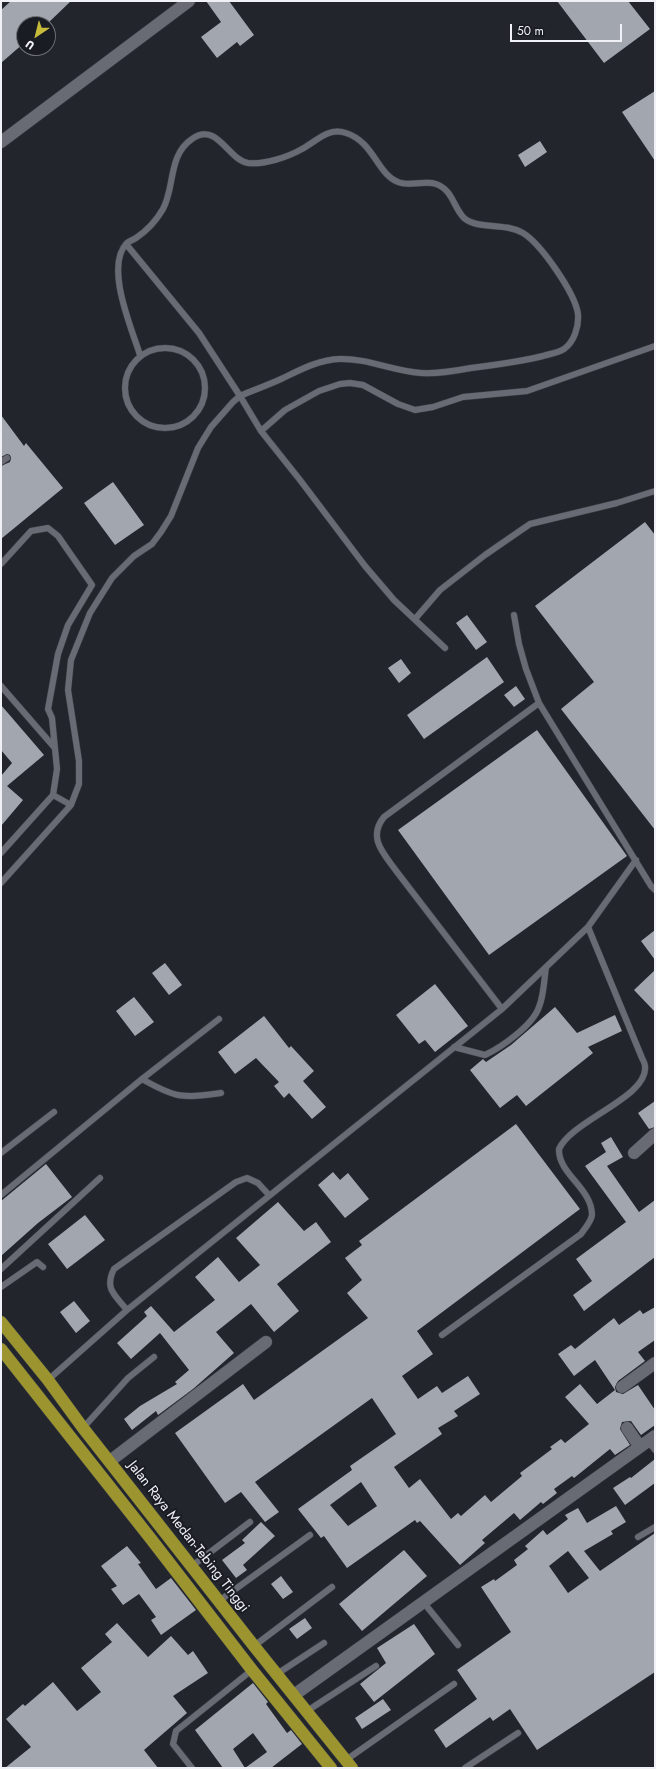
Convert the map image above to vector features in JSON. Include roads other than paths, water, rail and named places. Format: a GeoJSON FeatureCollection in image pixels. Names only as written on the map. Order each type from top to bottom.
{"type":"FeatureCollection","features":[{"type":"Feature","properties":{"kind":"highway","name":"Jalan Raya Medan-Tebing Tinggi"},"geometry":{"type":"LineString","coordinates":[[1,1322],[48,1380],[83,1428],[219,1602],[349,1764]]}},
{"type":"Feature","properties":{"kind":"highway"},"geometry":{"type":"LineString","coordinates":[[1,1348],[252,1670],[331,1768]]}},
{"type":"Feature","properties":{"kind":"street"},"geometry":{"type":"LineString","coordinates":[[1,142],[189,1]]}},
{"type":"Feature","properties":{"kind":"street"},"geometry":{"type":"LineString","coordinates":[[634,1153],[655,1134]]}},
{"type":"Feature","properties":{"kind":"street"},"geometry":{"type":"LineString","coordinates":[[110,1461],[266,1342]]}},
{"type":"Feature","properties":{"kind":"street"},"geometry":{"type":"LineString","coordinates":[[622,1387],[655,1363]]}},
{"type":"Feature","properties":{"kind":"street"},"geometry":{"type":"LineString","coordinates":[[294,1696],[649,1444],[627,1428]]}},
{"type":"Feature","properties":{"kind":"lane"},"geometry":{"type":"LineString","coordinates":[[1,882],[71,805],[79,784],[79,761],[68,690],[71,660],[90,613],[112,578],[134,556],[152,544],[161,532],[171,516],[198,448],[211,427],[233,402],[240,396],[300,369],[319,362],[336,359],[358,359],[420,372],[467,369],[518,362],[564,349],[574,336],[578,325],[578,313],[574,301],[539,245],[524,233],[506,226],[474,223],[464,218],[448,191],[438,184],[427,182],[412,184],[398,182],[389,176],[370,150],[357,138],[345,132],[334,131],[326,133],[302,149],[280,159],[249,163],[237,158],[223,143],[216,138],[202,135],[194,137],[185,144],[177,159],[166,204],[158,218],[139,236],[126,244],[120,257],[118,281],[121,298],[140,355]]}},
{"type":"Feature","properties":{"kind":"lane"},"geometry":{"type":"LineString","coordinates":[[126,244],[199,333],[261,431],[365,566],[394,600],[445,648]]}},
{"type":"Feature","properties":{"kind":"lane"},"geometry":{"type":"LineString","coordinates":[[261,431],[285,410],[319,391],[340,384],[350,383],[363,385],[398,404],[415,410],[433,407],[463,397],[527,391],[655,346]]}},
{"type":"Feature","properties":{"kind":"lane"},"geometry":{"type":"LineString","coordinates":[[167,347],[181,350],[193,358],[201,370],[205,383],[205,390],[199,410],[189,420],[176,427],[162,428],[149,425],[137,417],[129,406],[124,392],[125,378],[131,365],[140,355],[153,349],[167,347]]}},
{"type":"Feature","properties":{"kind":"lane"},"geometry":{"type":"LineString","coordinates":[[1,462],[7,458]]}},
{"type":"Feature","properties":{"kind":"lane"},"geometry":{"type":"LineString","coordinates":[[415,619],[440,590],[485,555],[530,524],[617,503],[655,491]]}},
{"type":"Feature","properties":{"kind":"lane"},"geometry":{"type":"LineString","coordinates":[[1,564],[31,531],[48,528],[58,536],[92,585],[68,625],[58,654],[48,709],[52,718],[57,769],[53,795],[1,854]]}},
{"type":"Feature","properties":{"kind":"lane"},"geometry":{"type":"LineString","coordinates":[[514,615],[518,644],[539,703],[655,890]]}},
{"type":"Feature","properties":{"kind":"lane"},"geometry":{"type":"LineString","coordinates":[[1,686],[54,747]]}},
{"type":"Feature","properties":{"kind":"lane"},"geometry":{"type":"LineString","coordinates":[[502,1009],[397,872],[383,852],[376,836],[377,829],[384,817],[539,703]]}},
{"type":"Feature","properties":{"kind":"lane"},"geometry":{"type":"LineString","coordinates":[[53,795],[71,805]]}},
{"type":"Feature","properties":{"kind":"lane"},"geometry":{"type":"LineString","coordinates":[[48,1380],[127,1310],[502,1009],[588,927],[636,860]]}},
{"type":"Feature","properties":{"kind":"lane"},"geometry":{"type":"LineString","coordinates":[[442,1335],[581,1234],[592,1216],[590,1207],[586,1196],[560,1161],[559,1149],[568,1136],[635,1089],[644,1076],[645,1066],[642,1058],[588,927]]}},
{"type":"Feature","properties":{"kind":"lane"},"geometry":{"type":"LineString","coordinates":[[454,1047],[485,1055],[525,1027],[534,1017],[540,1006],[546,967]]}},
{"type":"Feature","properties":{"kind":"lane"},"geometry":{"type":"LineString","coordinates":[[1,1195],[219,1018]]}},
{"type":"Feature","properties":{"kind":"lane"},"geometry":{"type":"LineString","coordinates":[[142,1079],[166,1093],[182,1097],[221,1093]]}},
{"type":"Feature","properties":{"kind":"lane"},"geometry":{"type":"LineString","coordinates":[[1,1154],[54,1112]]}},
{"type":"Feature","properties":{"kind":"lane"},"geometry":{"type":"LineString","coordinates":[[1,1269],[100,1178]]}},
{"type":"Feature","properties":{"kind":"lane"},"geometry":{"type":"LineString","coordinates":[[127,1310],[111,1290],[109,1279],[114,1269],[236,1182],[247,1178],[258,1183],[269,1195]]}},
{"type":"Feature","properties":{"kind":"lane"},"geometry":{"type":"LineString","coordinates":[[1,1287],[37,1262],[43,1267]]}},
{"type":"Feature","properties":{"kind":"lane"},"geometry":{"type":"LineString","coordinates":[[83,1428],[128,1378],[154,1357]]}},
{"type":"Feature","properties":{"kind":"lane"},"geometry":{"type":"LineString","coordinates":[[192,1566],[250,1522]]}},
{"type":"Feature","properties":{"kind":"lane"},"geometry":{"type":"LineString","coordinates":[[638,1537],[655,1527]]}},
{"type":"Feature","properties":{"kind":"lane"},"geometry":{"type":"LineString","coordinates":[[219,1602],[310,1535]]}},
{"type":"Feature","properties":{"kind":"lane"},"geometry":{"type":"LineString","coordinates":[[254,1646],[332,1587]]}},
{"type":"Feature","properties":{"kind":"lane"},"geometry":{"type":"LineString","coordinates":[[424,1603],[458,1645]]}},
{"type":"Feature","properties":{"kind":"lane"},"geometry":{"type":"LineString","coordinates":[[277,1674],[324,1643]]}},
{"type":"Feature","properties":{"kind":"lane"},"geometry":{"type":"LineString","coordinates":[[307,1711],[376,1666]]}},
{"type":"Feature","properties":{"kind":"lane"},"geometry":{"type":"LineString","coordinates":[[192,1768],[173,1744],[176,1731],[252,1670]]}},
{"type":"Feature","properties":{"kind":"lane"},"geometry":{"type":"LineString","coordinates":[[349,1764],[454,1684]]}},
{"type":"Feature","properties":{"kind":"lane"},"geometry":{"type":"LineString","coordinates":[[464,1768],[518,1732]]}}]}
